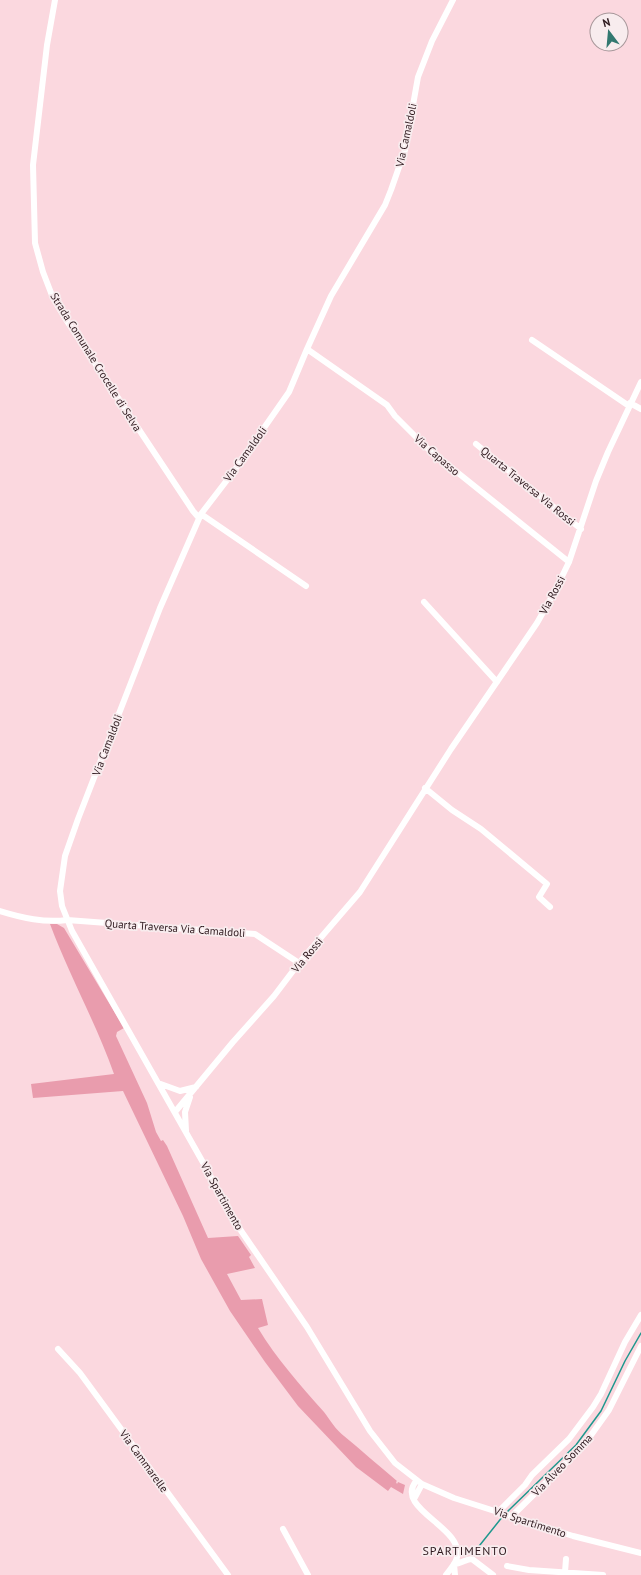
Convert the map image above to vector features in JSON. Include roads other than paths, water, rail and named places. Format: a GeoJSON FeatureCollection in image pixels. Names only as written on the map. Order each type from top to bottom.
{"type":"FeatureCollection","features":[{"type":"Feature","properties":{"kind":"street","name":"Strada Comunale Crocelle di Selva"},"geometry":{"type":"LineString","coordinates":[[55,0],[47,45],[33,165],[35,243],[43,272],[53,298],[189,505],[200,516],[306,586]]}},
{"type":"Feature","properties":{"kind":"street","name":"Via Camaldoli"},"geometry":{"type":"LineString","coordinates":[[67,918],[62,906],[60,891],[65,856],[160,608],[200,516],[234,471],[289,392],[331,296],[385,205],[405,150],[418,77],[432,41],[453,0]]}},
{"type":"Feature","properties":{"kind":"street"},"geometry":{"type":"LineString","coordinates":[[532,340],[629,405],[641,409]]}},
{"type":"Feature","properties":{"kind":"street","name":"Via Capasso"},"geometry":{"type":"LineString","coordinates":[[307,349],[387,405],[395,416],[427,448],[569,562]]}},
{"type":"Feature","properties":{"kind":"street","name":"Via Rossi"},"geometry":{"type":"LineString","coordinates":[[175,1112],[360,892],[425,788],[537,623],[569,562],[596,480],[629,405],[641,382]]}},
{"type":"Feature","properties":{"kind":"street","name":"Quarta Traversa Via Rossi"},"geometry":{"type":"LineString","coordinates":[[476,444],[580,529]]}},
{"type":"Feature","properties":{"kind":"street"},"geometry":{"type":"LineString","coordinates":[[424,602],[497,682]]}},
{"type":"Feature","properties":{"kind":"street"},"geometry":{"type":"LineString","coordinates":[[425,788],[452,810],[481,829],[547,884],[539,897],[550,907]]}},
{"type":"Feature","properties":{"kind":"street","name":"Quarta Traversa Via Camaldoli"},"geometry":{"type":"LineString","coordinates":[[0,911],[39,921],[52,922],[67,918],[255,934],[299,963]]}},
{"type":"Feature","properties":{"kind":"street","name":"Via Spartimento"},"geometry":{"type":"LineString","coordinates":[[67,918],[233,1219],[307,1327],[370,1431],[395,1463],[416,1481],[454,1498],[573,1536],[641,1553]]}},
{"type":"Feature","properties":{"kind":"street"},"geometry":{"type":"LineString","coordinates":[[158,1083],[180,1091],[196,1087]]}},
{"type":"Feature","properties":{"kind":"street"},"geometry":{"type":"LineString","coordinates":[[186,1132],[185,1112],[191,1093]]}},
{"type":"Feature","properties":{"kind":"street"},"geometry":{"type":"LineString","coordinates":[[499,1512],[525,1485],[532,1475],[569,1439],[593,1407],[601,1394],[625,1342],[641,1315]]}},
{"type":"Feature","properties":{"kind":"street","name":"Via Alveo Somma"},"geometry":{"type":"LineString","coordinates":[[511,1516],[584,1445],[609,1410],[641,1346]]}},
{"type":"Feature","properties":{"kind":"street","name":"Via Cammarelle"},"geometry":{"type":"LineString","coordinates":[[58,1349],[80,1373],[228,1575]]}},
{"type":"Feature","properties":{"kind":"street"},"geometry":{"type":"LineString","coordinates":[[416,1481],[412,1487],[416,1505],[453,1538],[458,1548],[457,1559],[446,1575]]}},
{"type":"Feature","properties":{"kind":"street"},"geometry":{"type":"LineString","coordinates":[[414,1499],[422,1484]]}},
{"type":"Feature","properties":{"kind":"street"},"geometry":{"type":"LineString","coordinates":[[283,1529],[308,1575]]}},
{"type":"Feature","properties":{"kind":"street"},"geometry":{"type":"LineString","coordinates":[[454,1564],[460,1564],[472,1559],[493,1575]]}},
{"type":"Feature","properties":{"kind":"street"},"geometry":{"type":"LineString","coordinates":[[564,1574],[566,1559]]}},
{"type":"Feature","properties":{"kind":"street"},"geometry":{"type":"LineString","coordinates":[[454,1564],[455,1575]]}},
{"type":"Feature","properties":{"kind":"street"},"geometry":{"type":"LineString","coordinates":[[507,1566],[564,1574],[603,1575]]}},
{"type":"Feature","properties":{"kind":"waterway"},"geometry":{"type":"LineString","coordinates":[[506,1513],[576,1445],[601,1411],[625,1361],[641,1333]]}},
{"type":"Feature","properties":{"kind":"waterway"},"geometry":{"type":"LineString","coordinates":[[472,1555],[503,1516]]}},
{"type":"Feature","properties":{"kind":"district","name":"SPARTIMENTO"},"geometry":{"type":"Point","coordinates":[465,1550]}}]}
